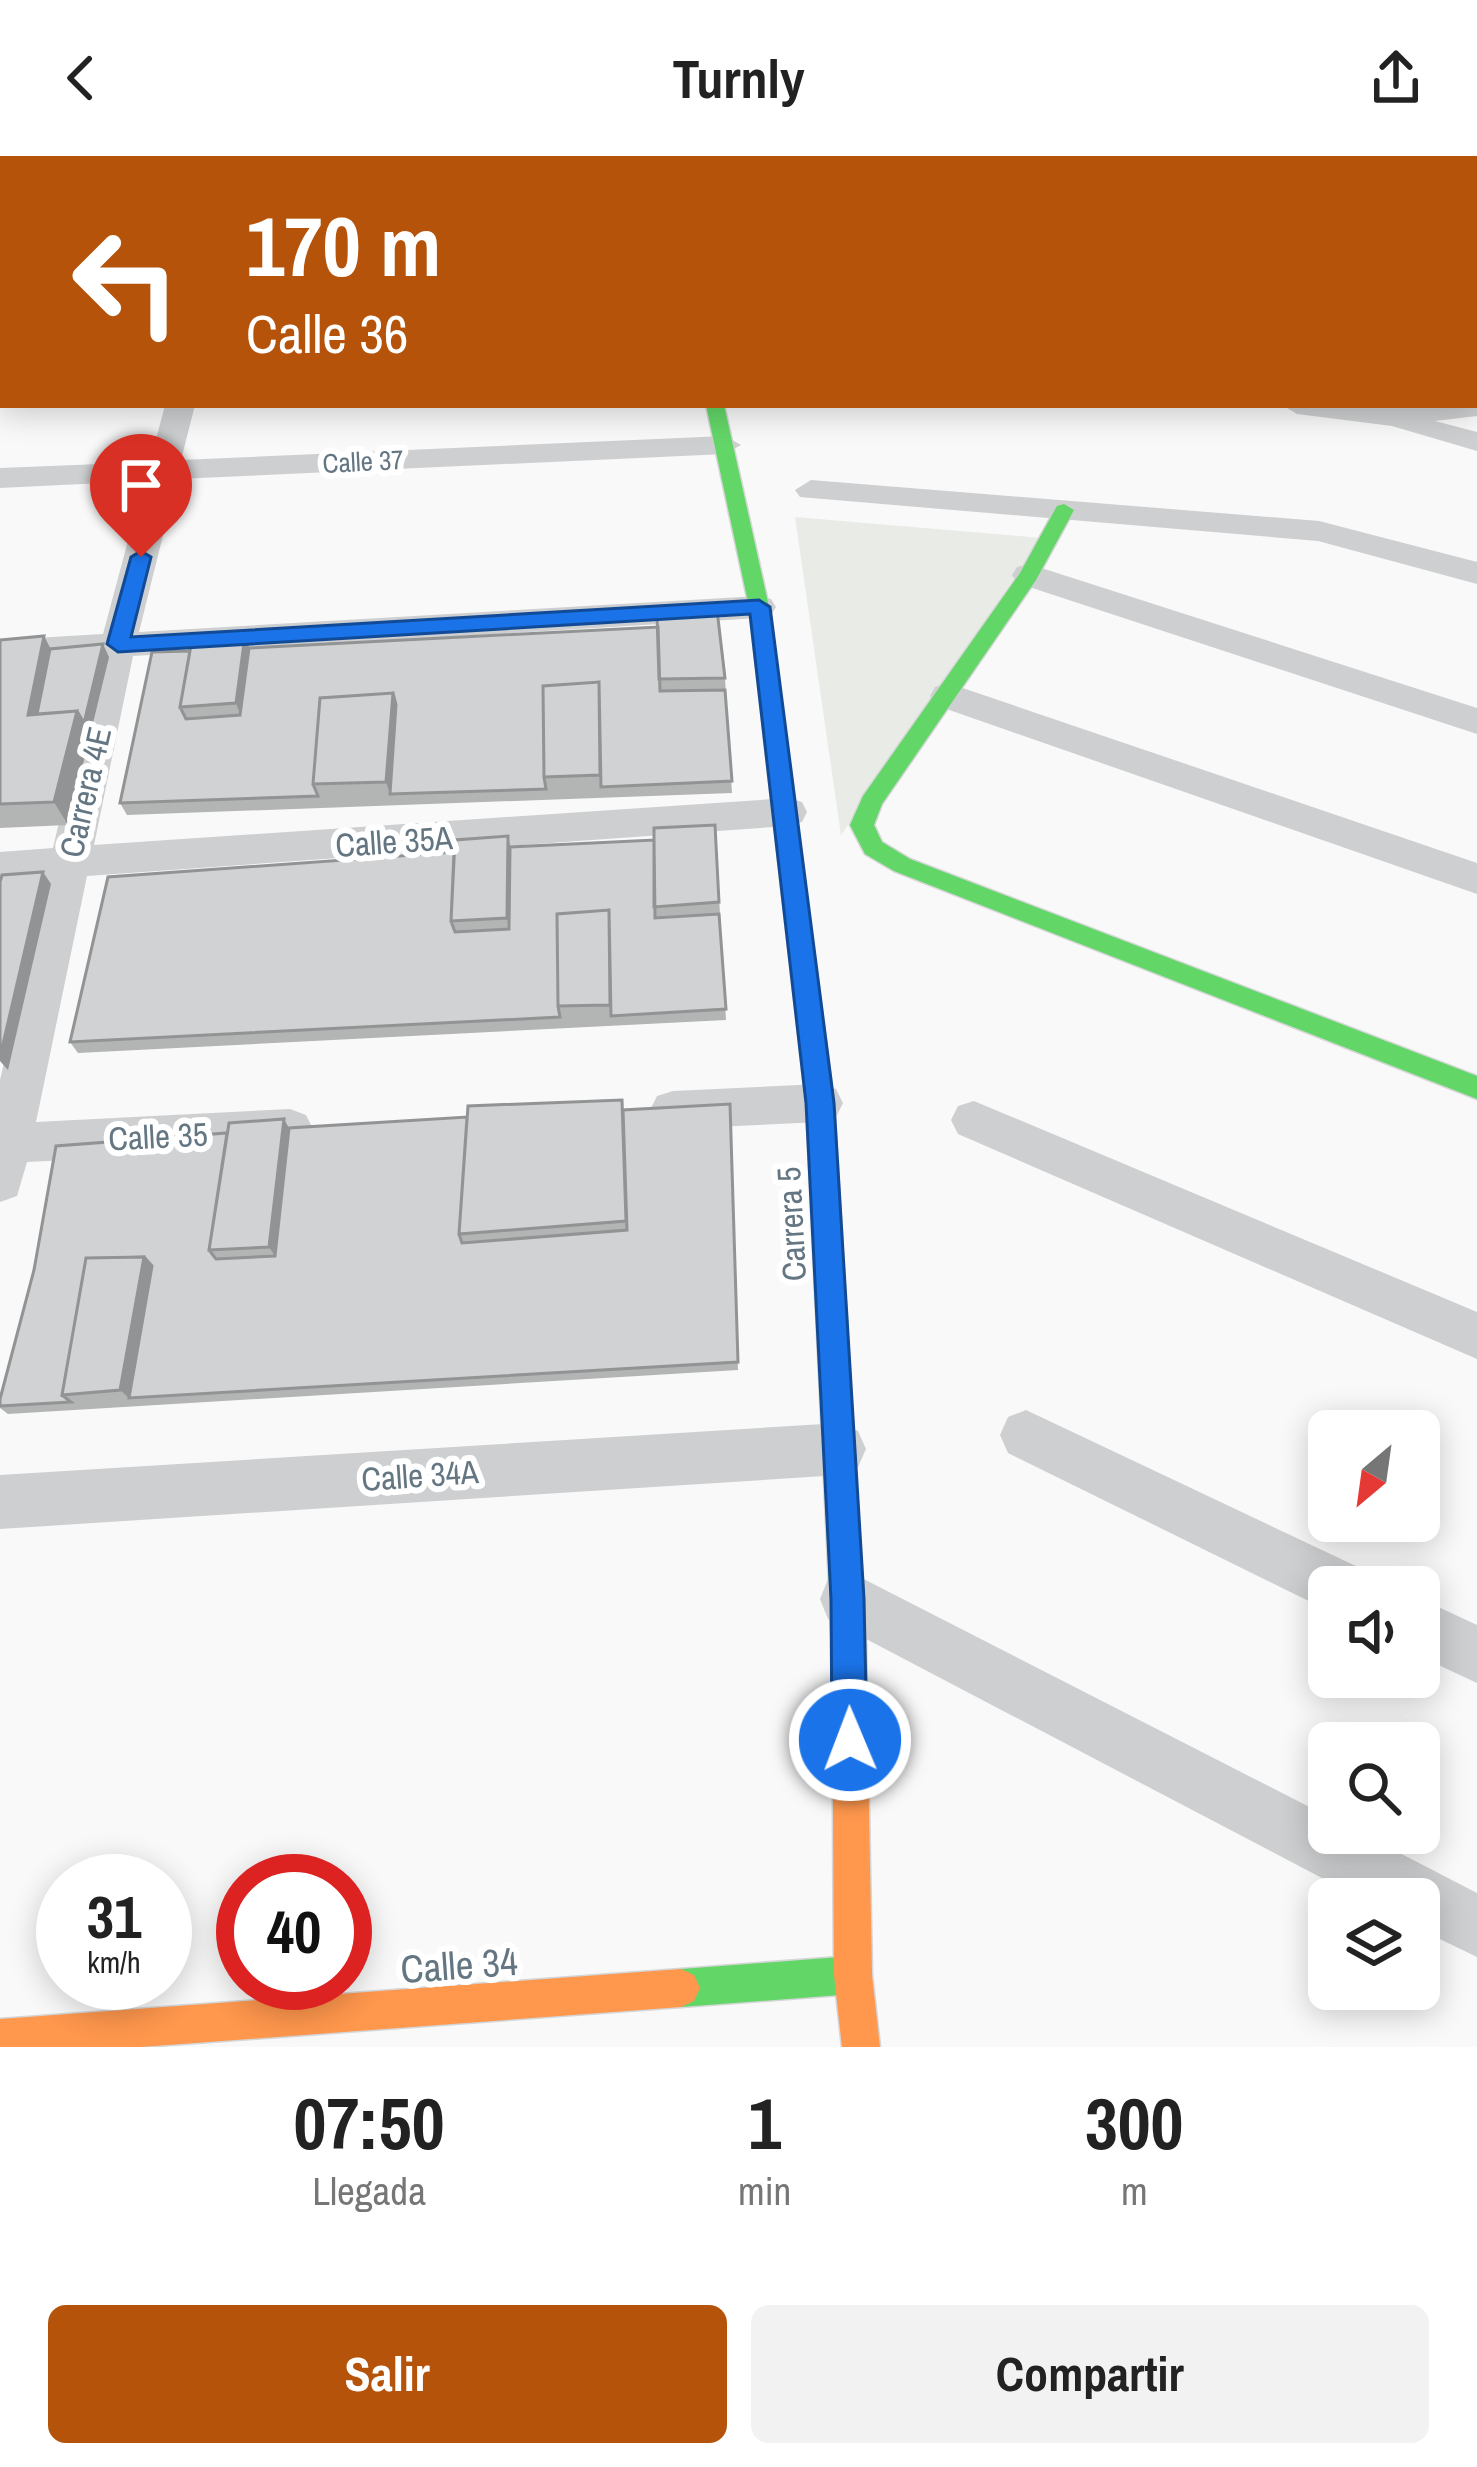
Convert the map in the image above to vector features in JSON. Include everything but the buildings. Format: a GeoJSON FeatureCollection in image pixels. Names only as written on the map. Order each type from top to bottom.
{"type":"FeatureCollection","features":[{"type":"Feature","properties":{"kind":"street","name":"Carrera 4E"},"geometry":{"type":"LineString","coordinates":[[3,1156],[118,644],[179,408]]}},
{"type":"Feature","properties":{"kind":"street","name":"Carrera 5"},"geometry":{"type":"LineString","coordinates":[[716,408],[759,607],[788,812],[820,1103],[848,1599],[853,1975],[862,2047]]}},
{"type":"Feature","properties":{"kind":"street"},"geometry":{"type":"LineString","coordinates":[[1318,408],[1389,418],[1477,442]]}},
{"type":"Feature","properties":{"kind":"street"},"geometry":{"type":"LineString","coordinates":[[1389,418],[1469,408]]}},
{"type":"Feature","properties":{"kind":"street","name":"Calle 37"},"geometry":{"type":"LineString","coordinates":[[0,478],[725,445]]}},
{"type":"Feature","properties":{"kind":"street"},"geometry":{"type":"LineString","coordinates":[[811,490],[1319,531],[1477,572]]}},
{"type":"Feature","properties":{"kind":"street"},"geometry":{"type":"LineString","coordinates":[[1064,510],[1029,575],[871,802],[862,825],[873,848],[902,865],[1477,1088]]}},
{"type":"Feature","properties":{"kind":"street"},"geometry":{"type":"LineString","coordinates":[[1029,575],[1477,721]]}},
{"type":"Feature","properties":{"kind":"street"},"geometry":{"type":"LineString","coordinates":[[0,652],[759,607]]}},
{"type":"Feature","properties":{"kind":"street"},"geometry":{"type":"LineString","coordinates":[[948,696],[1477,879]]}},
{"type":"Feature","properties":{"kind":"street","name":"Calle 35A"},"geometry":{"type":"LineString","coordinates":[[0,867],[788,812]]}},
{"type":"Feature","properties":{"kind":"street"},"geometry":{"type":"LineString","coordinates":[[629,1112],[820,1103]]}},
{"type":"Feature","properties":{"kind":"street"},"geometry":{"type":"LineString","coordinates":[[974,1120],[1477,1336]]}},
{"type":"Feature","properties":{"kind":"street","name":"Calle 35"},"geometry":{"type":"LineString","coordinates":[[3,1156],[343,1127]]}},
{"type":"Feature","properties":{"kind":"street"},"geometry":{"type":"LineString","coordinates":[[1026,1435],[1308,1572]]}},
{"type":"Feature","properties":{"kind":"street","name":"Calle 34A"},"geometry":{"type":"LineString","coordinates":[[0,1502],[840,1449]]}},
{"type":"Feature","properties":{"kind":"street"},"geometry":{"type":"LineString","coordinates":[[848,1599],[1477,1926]]}},
{"type":"Feature","properties":{"kind":"street"},"geometry":{"type":"LineString","coordinates":[[1440,1636],[1477,1655]]}},
{"type":"Feature","properties":{"kind":"street","name":"Calle 34"},"geometry":{"type":"LineString","coordinates":[[0,2038],[853,1975]]}},
{"type":"Feature","properties":{"kind":"shaded area"},"geometry":{"type":"Polygon","coordinates":[[[795,517],[1041,538],[841,835],[795,517]]]}},
{"type":"Feature","properties":{"kind":"traffic: fast"},"geometry":{"type":"LineString","coordinates":[[716,408],[759,607],[820,1103],[849,1646]]}},
{"type":"Feature","properties":{"kind":"traffic: fast"},"geometry":{"type":"LineString","coordinates":[[1064,510],[1029,575],[871,802],[862,825],[873,848],[902,865],[1477,1088]]}},
{"type":"Feature","properties":{"kind":"traffic: fast"},"geometry":{"type":"LineString","coordinates":[[681,1988],[853,1975]]}},
{"type":"Feature","properties":{"kind":"traffic: slow"},"geometry":{"type":"LineString","coordinates":[[849,1646],[853,1975],[861,2047]]}},
{"type":"Feature","properties":{"kind":"traffic: slow"},"geometry":{"type":"LineString","coordinates":[[0,2038],[681,1988]]}},
{"type":"Feature","properties":{"kind":"route"},"geometry":{"type":"LineString","coordinates":[[141,557],[118,644],[614,619],[759,607],[788,812],[820,1103],[848,1599],[850,1740]]}}]}
